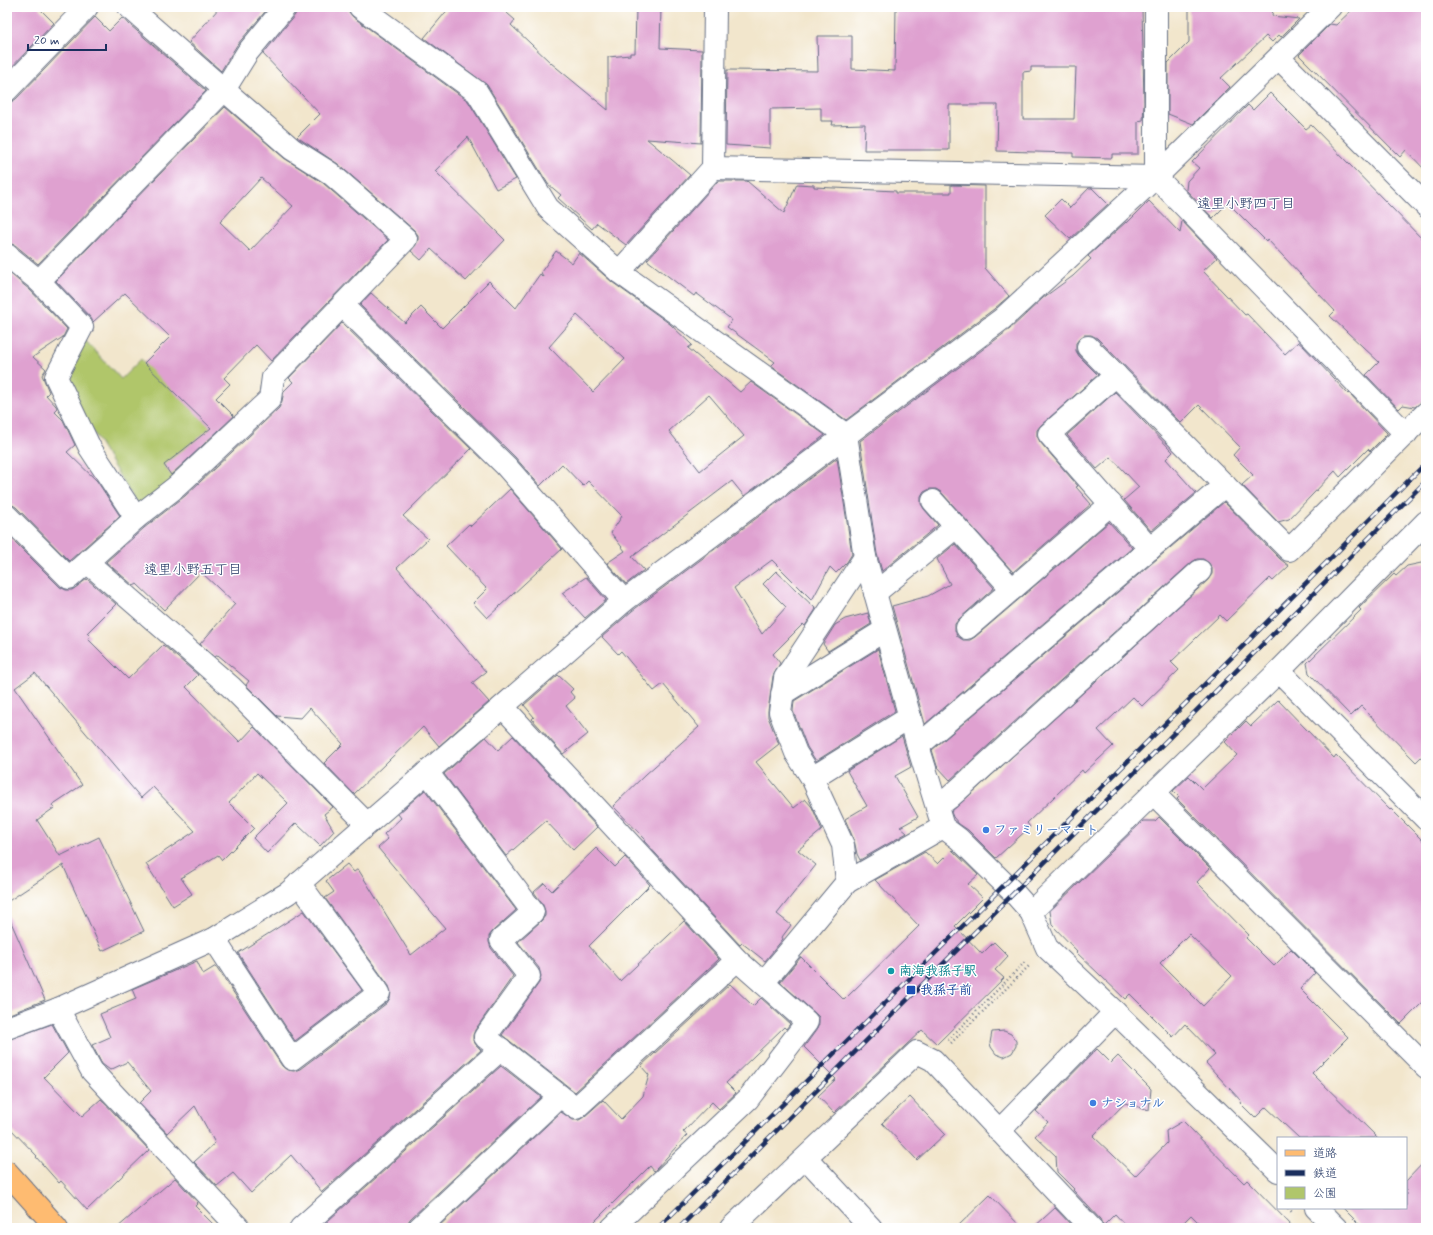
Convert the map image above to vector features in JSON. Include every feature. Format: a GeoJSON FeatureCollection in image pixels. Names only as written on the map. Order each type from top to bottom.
{"type":"FeatureCollection","features":[{"type":"Feature","properties":{"kind":"main road"},"geometry":{"type":"LineString","coordinates":[[7,1172],[57,1228]]}},
{"type":"Feature","properties":{"kind":"street"},"geometry":{"type":"LineString","coordinates":[[7,90],[87,7]]}},
{"type":"Feature","properties":{"kind":"street"},"geometry":{"type":"LineString","coordinates":[[7,516],[70,578],[136,518],[176,487],[270,399],[273,377],[406,239],[330,173],[292,149],[128,7]]}},
{"type":"Feature","properties":{"kind":"street"},"geometry":{"type":"LineString","coordinates":[[38,281],[224,90],[246,53],[285,7]]}},
{"type":"Feature","properties":{"kind":"street"},"geometry":{"type":"LineString","coordinates":[[360,7],[477,92],[548,208],[619,272],[846,435],[865,557],[918,746],[940,817],[959,839],[1015,894],[1031,912],[1047,948],[1277,1170]]}},
{"type":"Feature","properties":{"kind":"street"},"geometry":{"type":"LineString","coordinates":[[619,272],[713,168],[715,7]]}},
{"type":"Feature","properties":{"kind":"street"},"geometry":{"type":"LineString","coordinates":[[1156,7],[1156,177],[1406,434]]}},
{"type":"Feature","properties":{"kind":"street"},"geometry":{"type":"LineString","coordinates":[[7,1028],[58,1009],[214,939],[288,893],[624,601],[1002,319],[1156,177],[1330,7]]}},
{"type":"Feature","properties":{"kind":"street"},"geometry":{"type":"LineString","coordinates":[[1279,58],[1426,206]]}},
{"type":"Feature","properties":{"kind":"street"},"geometry":{"type":"LineString","coordinates":[[713,168],[1156,177]]}},
{"type":"Feature","properties":{"kind":"street"},"geometry":{"type":"LineString","coordinates":[[7,255],[38,281],[82,327],[56,378],[90,448],[136,518]]}},
{"type":"Feature","properties":{"kind":"street"},"geometry":{"type":"LineString","coordinates":[[343,306],[506,466],[624,601]]}},
{"type":"Feature","properties":{"kind":"street"},"geometry":{"type":"LineString","coordinates":[[1088,347],[1289,550],[1426,414]]}},
{"type":"Feature","properties":{"kind":"street"},"geometry":{"type":"LineString","coordinates":[[1116,375],[1049,434],[1150,549]]}},
{"type":"Feature","properties":{"kind":"street"},"geometry":{"type":"LineString","coordinates":[[918,746],[1225,485]]}},
{"type":"Feature","properties":{"kind":"street"},"geometry":{"type":"LineString","coordinates":[[933,501],[1012,589]]}},
{"type":"Feature","properties":{"kind":"street"},"geometry":{"type":"LineString","coordinates":[[967,628],[1110,504]]}},
{"type":"Feature","properties":{"kind":"street"},"geometry":{"type":"LineString","coordinates":[[875,593],[956,527]]}},
{"type":"Feature","properties":{"kind":"street"},"geometry":{"type":"LineString","coordinates":[[1031,912],[1279,671],[1422,535]]}},
{"type":"Feature","properties":{"kind":"street"},"geometry":{"type":"LineString","coordinates":[[847,882],[843,845],[812,778],[796,753],[780,712],[785,678],[865,557]]}},
{"type":"Feature","properties":{"kind":"street"},"geometry":{"type":"LineString","coordinates":[[87,562],[231,687],[367,824]]}},
{"type":"Feature","properties":{"kind":"street"},"geometry":{"type":"LineString","coordinates":[[763,983],[847,882],[940,817],[950,798],[1200,571]]}},
{"type":"Feature","properties":{"kind":"street"},"geometry":{"type":"LineString","coordinates":[[782,694],[885,630]]}},
{"type":"Feature","properties":{"kind":"street"},"geometry":{"type":"LineString","coordinates":[[1279,671],[1426,819]]}},
{"type":"Feature","properties":{"kind":"street"},"geometry":{"type":"LineString","coordinates":[[503,707],[737,960],[807,1022],[748,1099],[612,1228]]}},
{"type":"Feature","properties":{"kind":"street"},"geometry":{"type":"LineString","coordinates":[[812,778],[910,717]]}},
{"type":"Feature","properties":{"kind":"street"},"geometry":{"type":"LineString","coordinates":[[427,772],[533,912],[501,940],[529,976],[485,1037],[576,1108],[737,960]]}},
{"type":"Feature","properties":{"kind":"street"},"geometry":{"type":"LineString","coordinates":[[1153,793],[1426,1067]]}},
{"type":"Feature","properties":{"kind":"street"},"geometry":{"type":"LineString","coordinates":[[214,939],[292,1059],[379,993],[300,883]]}},
{"type":"Feature","properties":{"kind":"street"},"geometry":{"type":"LineString","coordinates":[[58,1009],[92,1071],[239,1228]]}},
{"type":"Feature","properties":{"kind":"street"},"geometry":{"type":"LineString","coordinates":[[999,1131],[1115,1012]]}},
{"type":"Feature","properties":{"kind":"street"},"geometry":{"type":"LineString","coordinates":[[301,1228],[501,1049]]}},
{"type":"Feature","properties":{"kind":"street"},"geometry":{"type":"LineString","coordinates":[[731,1228],[917,1052],[933,1060],[1091,1228]]}},
{"type":"Feature","properties":{"kind":"street"},"geometry":{"type":"LineString","coordinates":[[419,1228],[560,1096]]}},
{"type":"Feature","properties":{"kind":"street"},"geometry":{"type":"LineString","coordinates":[[806,1158],[871,1228]]}},
{"type":"Feature","properties":{"kind":"street"},"geometry":{"type":"LineString","coordinates":[[1317,1209],[1336,1228]]}},
{"type":"Feature","properties":{"kind":"path"},"geometry":{"type":"LineString","coordinates":[[933,1060],[1047,948]]}},
{"type":"Feature","properties":{"kind":"green space"},"geometry":{"type":"Polygon","coordinates":[[[82,337],[121,379],[141,359],[221,436],[141,512],[66,387],[68,364],[82,337]]]}},
{"type":"Feature","properties":{"kind":"building"},"geometry":{"type":"Polygon","coordinates":[[[7,7],[38,7],[54,23],[7,72],[7,7]]]}},
{"type":"Feature","properties":{"kind":"building"},"geometry":{"type":"Polygon","coordinates":[[[220,7],[269,7],[237,45],[221,71],[189,42],[220,7]]]}},
{"type":"Feature","properties":{"kind":"building"},"geometry":{"type":"Polygon","coordinates":[[[297,7],[348,7],[349,12],[353,17],[468,101],[516,179],[496,189],[468,137],[435,171],[505,240],[466,281],[431,249],[421,260],[411,251],[418,241],[418,235],[414,230],[338,164],[297,137],[320,114],[263,54],[295,15],[297,7]]]}},
{"type":"Feature","properties":{"kind":"building"},"geometry":{"type":"Polygon","coordinates":[[[450,7],[500,7],[515,20],[511,25],[551,63],[608,110],[608,57],[630,55],[630,53],[635,53],[636,7],[661,7],[660,48],[702,50],[701,143],[647,139],[690,175],[626,245],[597,223],[592,229],[558,198],[561,195],[548,184],[487,85],[424,38],[450,7]]]}},
{"type":"Feature","properties":{"kind":"building"},"geometry":{"type":"Polygon","coordinates":[[[896,7],[1142,7],[1144,103],[1143,120],[1138,121],[1138,154],[1112,154],[1112,158],[1073,157],[1073,153],[997,151],[998,105],[949,105],[949,150],[864,150],[865,124],[832,125],[833,121],[821,121],[821,108],[770,109],[770,148],[726,145],[727,70],[818,71],[817,36],[852,36],[852,69],[895,71],[896,7]],[[1031,67],[1031,71],[1023,72],[1023,119],[1074,119],[1076,67],[1031,67]]]}},
{"type":"Feature","properties":{"kind":"building"},"geometry":{"type":"Polygon","coordinates":[[[1189,7],[1273,7],[1272,16],[1299,19],[1281,37],[1279,35],[1272,42],[1266,36],[1221,78],[1230,87],[1193,124],[1168,114],[1168,63],[1189,42],[1189,7]]]}},
{"type":"Feature","properties":{"kind":"building"},"geometry":{"type":"Polygon","coordinates":[[[1355,7],[1426,7],[1426,171],[1406,150],[1400,157],[1299,55],[1330,24],[1336,25],[1355,7]]]}},
{"type":"Feature","properties":{"kind":"building"},"geometry":{"type":"Polygon","coordinates":[[[95,17],[109,31],[122,18],[206,91],[38,264],[15,245],[7,243],[7,102],[11,102],[16,99],[95,17]]]}},
{"type":"Feature","properties":{"kind":"building"},"geometry":{"type":"Polygon","coordinates":[[[1270,93],[1306,129],[1311,125],[1426,243],[1426,399],[1415,407],[1403,405],[1399,409],[1366,375],[1379,362],[1330,316],[1335,311],[1267,239],[1266,241],[1228,203],[1213,218],[1186,190],[1187,181],[1199,168],[1192,162],[1248,105],[1253,110],[1270,93]]]}},
{"type":"Feature","properties":{"kind":"building"},"geometry":{"type":"Polygon","coordinates":[[[225,107],[284,158],[323,183],[388,240],[271,361],[256,345],[224,378],[230,384],[216,398],[234,416],[171,475],[164,465],[211,428],[144,363],[170,337],[125,293],[93,322],[56,281],[225,107]],[[261,178],[220,222],[250,251],[293,206],[261,178]]]}},
{"type":"Feature","properties":{"kind":"building"},"geometry":{"type":"Polygon","coordinates":[[[718,181],[747,181],[784,213],[797,184],[814,185],[814,187],[896,191],[896,193],[951,193],[951,185],[985,186],[985,268],[1009,296],[994,309],[846,420],[771,366],[775,362],[727,327],[732,320],[696,293],[694,296],[647,260],[718,181]]]}},
{"type":"Feature","properties":{"kind":"building"},"geometry":{"type":"Polygon","coordinates":[[[1089,188],[1092,188],[1108,204],[1070,239],[1045,215],[1061,199],[1070,208],[1089,188]]]}},
{"type":"Feature","properties":{"kind":"building"},"geometry":{"type":"Polygon","coordinates":[[[1149,201],[1180,233],[1182,221],[1217,258],[1203,271],[1245,315],[1247,314],[1285,354],[1298,342],[1303,346],[1387,434],[1370,451],[1368,449],[1340,477],[1335,471],[1289,519],[1278,522],[1242,485],[1253,475],[1233,455],[1240,447],[1199,405],[1181,423],[1097,338],[1091,335],[1084,335],[1076,343],[1076,351],[1098,375],[1041,425],[1037,430],[1037,436],[1040,442],[1078,486],[1076,487],[1091,504],[1013,572],[942,493],[936,489],[930,489],[924,492],[921,497],[921,504],[938,525],[882,571],[877,554],[860,441],[1010,329],[1043,298],[1073,276],[1091,259],[1088,256],[1126,222],[1127,223],[1149,201]]]}},
{"type":"Feature","properties":{"kind":"building"},"geometry":{"type":"Polygon","coordinates":[[[556,251],[572,263],[579,253],[612,282],[670,324],[692,345],[688,348],[740,392],[751,382],[825,435],[744,496],[732,481],[632,557],[644,570],[626,584],[607,563],[625,551],[611,533],[622,516],[588,481],[583,486],[562,464],[540,486],[515,457],[360,305],[371,293],[405,323],[421,307],[442,328],[489,281],[516,308],[540,274],[543,277],[541,272],[556,251]],[[577,315],[549,347],[593,392],[625,359],[577,315]],[[709,395],[669,431],[700,471],[744,436],[709,395]]]}},
{"type":"Feature","properties":{"kind":"building"},"geometry":{"type":"Polygon","coordinates":[[[7,271],[30,290],[67,329],[63,337],[33,357],[46,369],[42,375],[49,392],[46,395],[56,406],[57,408],[54,411],[63,420],[75,445],[67,452],[97,481],[120,516],[69,561],[16,507],[11,504],[7,504],[7,271]]]}},
{"type":"Feature","properties":{"kind":"building"},"geometry":{"type":"Polygon","coordinates":[[[342,323],[471,449],[403,516],[428,539],[397,568],[486,672],[472,683],[489,702],[439,746],[423,727],[354,794],[324,763],[343,744],[310,708],[301,718],[277,716],[246,685],[249,681],[218,655],[215,657],[200,644],[235,604],[201,572],[164,610],[137,584],[134,586],[106,562],[144,528],[185,496],[279,408],[284,391],[293,382],[289,378],[342,323]]]}},
{"type":"Feature","properties":{"kind":"building"},"geometry":{"type":"Polygon","coordinates":[[[1115,392],[1173,452],[1166,459],[1196,493],[1151,531],[1124,500],[1139,487],[1111,457],[1097,469],[1067,435],[1115,392]]]}},
{"type":"Feature","properties":{"kind":"building"},"geometry":{"type":"Polygon","coordinates":[[[837,458],[852,554],[847,562],[836,573],[830,567],[812,600],[772,560],[734,588],[762,634],[786,607],[763,584],[776,571],[816,609],[805,626],[803,624],[773,654],[780,663],[773,676],[768,717],[779,744],[756,762],[794,808],[805,799],[812,807],[822,830],[798,850],[816,865],[777,914],[791,925],[782,937],[783,939],[765,961],[742,943],[740,945],[644,841],[645,839],[613,806],[646,774],[699,727],[663,684],[654,691],[621,651],[618,654],[602,637],[632,611],[837,458]]]}},
{"type":"Feature","properties":{"kind":"building"},"geometry":{"type":"Polygon","coordinates":[[[510,489],[562,549],[487,618],[473,603],[487,589],[446,546],[469,524],[471,526],[510,489]]]}},
{"type":"Feature","properties":{"kind":"building"},"geometry":{"type":"Polygon","coordinates":[[[1224,502],[1280,559],[1289,566],[1273,581],[1270,578],[1226,621],[1220,615],[1171,662],[1179,670],[1142,706],[1133,697],[1098,730],[1113,746],[1084,773],[1082,770],[1027,823],[1030,827],[996,858],[968,830],[959,824],[951,812],[1208,580],[1212,574],[1212,568],[1209,563],[1203,559],[1197,559],[1192,562],[950,780],[937,766],[932,750],[1224,502]]]}},
{"type":"Feature","properties":{"kind":"building"},"geometry":{"type":"Polygon","coordinates":[[[1109,522],[1132,548],[925,724],[892,606],[928,596],[950,584],[937,559],[955,544],[994,588],[955,624],[957,636],[963,640],[970,640],[1109,522]]]}},
{"type":"Feature","properties":{"kind":"building"},"geometry":{"type":"Polygon","coordinates":[[[7,534],[60,587],[66,590],[72,590],[87,579],[116,604],[87,633],[90,636],[88,639],[128,679],[163,645],[198,675],[186,687],[240,742],[254,727],[333,807],[324,814],[334,831],[320,846],[296,823],[267,853],[253,838],[288,803],[257,773],[229,803],[254,828],[222,860],[218,855],[181,878],[192,894],[173,906],[146,864],[195,831],[153,787],[141,798],[35,673],[15,688],[82,785],[52,805],[54,808],[37,820],[60,856],[99,837],[144,931],[102,951],[63,865],[7,902],[7,534]]]}},
{"type":"Feature","properties":{"kind":"building"},"geometry":{"type":"Polygon","coordinates":[[[1426,562],[1426,752],[1416,762],[1361,706],[1351,716],[1309,673],[1307,663],[1361,610],[1359,608],[1394,574],[1396,576],[1407,566],[1426,562]]]}},
{"type":"Feature","properties":{"kind":"building"},"geometry":{"type":"Polygon","coordinates":[[[586,577],[606,600],[585,618],[562,593],[586,577]]]}},
{"type":"Feature","properties":{"kind":"building"},"geometry":{"type":"Polygon","coordinates":[[[868,613],[871,624],[828,651],[823,644],[835,625],[845,619],[868,613]]]}},
{"type":"Feature","properties":{"kind":"building"},"geometry":{"type":"Polygon","coordinates":[[[878,649],[895,711],[816,761],[807,747],[793,711],[794,701],[878,649]]]}},
{"type":"Feature","properties":{"kind":"building"},"geometry":{"type":"Polygon","coordinates":[[[558,675],[573,689],[570,692],[575,698],[566,706],[588,734],[563,754],[532,719],[534,717],[524,705],[558,675]]]}},
{"type":"Feature","properties":{"kind":"building"},"geometry":{"type":"Polygon","coordinates":[[[1278,700],[1334,758],[1336,755],[1426,844],[1426,999],[1401,1024],[1177,799],[1179,797],[1173,791],[1189,776],[1202,789],[1237,755],[1225,742],[1246,721],[1251,726],[1278,700]]]}},
{"type":"Feature","properties":{"kind":"building"},"geometry":{"type":"Polygon","coordinates":[[[513,736],[597,827],[573,850],[546,821],[506,856],[444,774],[486,737],[498,750],[513,736]]]}},
{"type":"Feature","properties":{"kind":"building"},"geometry":{"type":"Polygon","coordinates":[[[902,736],[911,767],[895,776],[918,817],[900,827],[907,833],[860,860],[854,840],[845,819],[867,806],[847,771],[902,736]]]}},
{"type":"Feature","properties":{"kind":"building"},"geometry":{"type":"Polygon","coordinates":[[[425,790],[516,910],[489,936],[491,948],[513,976],[475,1030],[473,1041],[481,1050],[322,1192],[291,1155],[251,1193],[233,1173],[217,1186],[194,1162],[215,1143],[195,1106],[167,1133],[139,1103],[151,1091],[127,1062],[110,1070],[102,1064],[92,1045],[110,1037],[100,1014],[136,999],[132,989],[197,961],[203,974],[216,966],[282,1066],[287,1070],[294,1071],[300,1069],[387,1003],[391,992],[389,986],[325,898],[334,892],[326,881],[347,864],[354,872],[358,869],[411,955],[445,928],[378,848],[388,839],[384,834],[401,818],[398,814],[425,790]]]}},
{"type":"Feature","properties":{"kind":"building"},"geometry":{"type":"Polygon","coordinates":[[[1159,817],[1210,868],[1197,882],[1249,935],[1246,938],[1274,966],[1291,949],[1315,973],[1300,989],[1348,1037],[1312,1073],[1377,1137],[1298,1137],[1266,1107],[1255,1118],[1240,1103],[1241,1101],[1206,1063],[1215,1055],[1185,1024],[1173,1037],[1130,994],[1125,999],[1076,952],[1077,951],[1052,925],[1050,911],[1143,821],[1155,821],[1159,817]],[[1189,934],[1160,963],[1203,1006],[1232,976],[1189,934]]]}},
{"type":"Feature","properties":{"kind":"building"},"geometry":{"type":"Polygon","coordinates":[[[596,848],[615,867],[625,857],[650,885],[589,946],[620,981],[684,921],[719,959],[575,1092],[502,1035],[539,983],[541,976],[539,968],[518,942],[545,916],[543,905],[534,892],[544,883],[552,891],[596,848]]]}},
{"type":"Feature","properties":{"kind":"building"},"geometry":{"type":"Polygon","coordinates":[[[952,850],[978,875],[968,884],[983,898],[955,926],[982,954],[994,942],[1008,956],[995,970],[1004,978],[937,1044],[922,1030],[834,1113],[818,1096],[836,1079],[804,1047],[817,1029],[819,1017],[780,982],[801,957],[844,1000],[919,926],[875,880],[925,852],[938,864],[952,850]]]}},
{"type":"Feature","properties":{"kind":"building"},"geometry":{"type":"Polygon","coordinates":[[[304,911],[362,990],[295,1041],[238,953],[304,911]]]}},
{"type":"Feature","properties":{"kind":"building"},"geometry":{"type":"Polygon","coordinates":[[[7,913],[45,1000],[7,1015],[7,913]]]}},
{"type":"Feature","properties":{"kind":"building"},"geometry":{"type":"Polygon","coordinates":[[[730,984],[753,1006],[761,998],[790,1024],[786,1029],[784,1027],[726,1083],[736,1093],[719,1109],[712,1102],[683,1132],[687,1135],[657,1168],[654,1171],[650,1166],[588,1228],[437,1228],[561,1112],[573,1120],[579,1120],[603,1100],[621,1119],[643,1096],[649,1075],[641,1066],[730,984]]]}},
{"type":"Feature","properties":{"kind":"building"},"geometry":{"type":"Polygon","coordinates":[[[52,1024],[68,1053],[44,1077],[82,1116],[101,1099],[149,1150],[87,1210],[61,1181],[59,1183],[36,1157],[37,1156],[7,1125],[7,1040],[52,1024]]]}},
{"type":"Feature","properties":{"kind":"building"},"geometry":{"type":"Polygon","coordinates":[[[1004,1031],[1011,1034],[1016,1041],[1016,1046],[1012,1053],[1004,1057],[996,1054],[990,1043],[992,1032],[1004,1031]]]}},
{"type":"Feature","properties":{"kind":"building"},"geometry":{"type":"Polygon","coordinates":[[[1097,1049],[1111,1063],[1118,1056],[1151,1089],[1149,1110],[1125,1103],[1093,1136],[1135,1176],[1167,1143],[1166,1131],[1183,1121],[1244,1183],[1247,1180],[1294,1228],[1204,1228],[1191,1215],[1178,1228],[1128,1228],[1115,1214],[1103,1226],[1100,1219],[1057,1172],[1056,1156],[1035,1136],[1048,1122],[1036,1111],[1097,1049]]]}},
{"type":"Feature","properties":{"kind":"building"},"geometry":{"type":"Polygon","coordinates":[[[501,1066],[541,1097],[410,1219],[407,1224],[407,1228],[320,1228],[501,1066]]]}},
{"type":"Feature","properties":{"kind":"building"},"geometry":{"type":"Polygon","coordinates":[[[910,1097],[945,1134],[917,1160],[882,1123],[910,1097]]]}},
{"type":"Feature","properties":{"kind":"building"},"geometry":{"type":"Polygon","coordinates":[[[1426,1160],[1426,1228],[1363,1228],[1344,1209],[1407,1209],[1407,1180],[1426,1160]]]}},
{"type":"Feature","properties":{"kind":"building"},"geometry":{"type":"Polygon","coordinates":[[[175,1178],[198,1203],[195,1206],[217,1228],[117,1228],[175,1178]]]}},
{"type":"Feature","properties":{"kind":"building"},"geometry":{"type":"Polygon","coordinates":[[[990,1195],[1022,1228],[956,1228],[990,1195]]]}},
{"type":"Feature","properties":{"kind":"building"},"geometry":{"type":"Polygon","coordinates":[[[1055,1208],[1074,1228],[1033,1228],[1055,1208]]]}},
{"type":"Feature","properties":{"kind":"railway"},"geometry":{"type":"LineString","coordinates":[[658,1228],[1426,463]]}},
{"type":"Feature","properties":{"kind":"railway"},"geometry":{"type":"LineString","coordinates":[[679,1228],[1426,481]]}},
{"type":"Feature","properties":{"kind":"place","name":"ファミリーマート"},"geometry":{"type":"Point","coordinates":[986,830]}},
{"type":"Feature","properties":{"kind":"place","name":"南海我孫子駅"},"geometry":{"type":"Point","coordinates":[891,971]}},
{"type":"Feature","properties":{"kind":"place","name":"我孫子前"},"geometry":{"type":"Point","coordinates":[911,990]}},
{"type":"Feature","properties":{"kind":"place","name":"ナショナル"},"geometry":{"type":"Point","coordinates":[1093,1103]}},
{"type":"Feature","properties":{"kind":"district","name":"遠里小野四丁目"},"geometry":{"type":"Point","coordinates":[1246,204]}},
{"type":"Feature","properties":{"kind":"district","name":"遠里小野五丁目"},"geometry":{"type":"Point","coordinates":[193,570]}}]}
